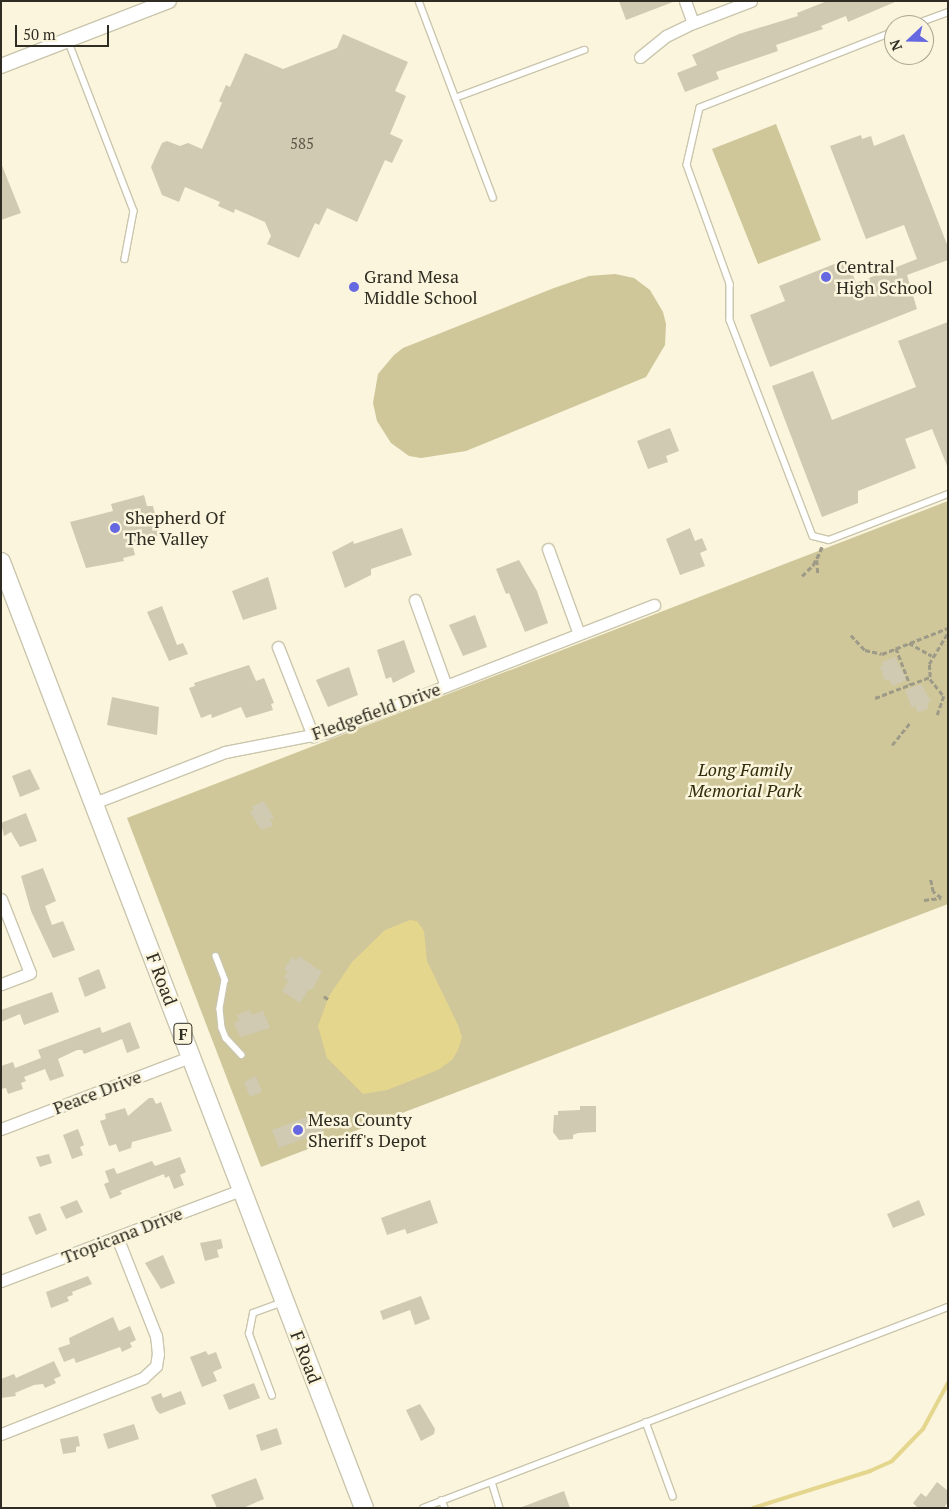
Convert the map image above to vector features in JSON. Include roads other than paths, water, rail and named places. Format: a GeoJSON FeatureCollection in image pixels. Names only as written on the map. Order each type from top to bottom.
{"type":"FeatureCollection","features":[{"type":"Feature","properties":{"kind":"main road","name":"F Road"},"geometry":{"type":"LineString","coordinates":[[1,562],[6,586],[94,803],[364,1508]]}},
{"type":"Feature","properties":{"kind":"street"},"geometry":{"type":"LineString","coordinates":[[1,66],[169,1]]}},
{"type":"Feature","properties":{"kind":"street"},"geometry":{"type":"LineString","coordinates":[[685,1],[693,23]]}},
{"type":"Feature","properties":{"kind":"street"},"geometry":{"type":"LineString","coordinates":[[640,57],[666,36],[693,23],[751,1]]}},
{"type":"Feature","properties":{"kind":"street"},"geometry":{"type":"LineString","coordinates":[[548,548],[579,634]]}},
{"type":"Feature","properties":{"kind":"street"},"geometry":{"type":"LineString","coordinates":[[415,600],[446,686]]}},
{"type":"Feature","properties":{"kind":"street","name":"Fledgefield Drive"},"geometry":{"type":"LineString","coordinates":[[94,803],[225,752],[312,736],[654,605]]}},
{"type":"Feature","properties":{"kind":"street"},"geometry":{"type":"LineString","coordinates":[[278,647],[312,736]]}},
{"type":"Feature","properties":{"kind":"street"},"geometry":{"type":"LineString","coordinates":[[1,899],[30,973],[1,984]]}},
{"type":"Feature","properties":{"kind":"street","name":"Peace Drive"},"geometry":{"type":"LineString","coordinates":[[1,1129],[192,1056]]}},
{"type":"Feature","properties":{"kind":"street","name":"Tropicana Drive"},"geometry":{"type":"LineString","coordinates":[[1,1281],[243,1189]]}},
{"type":"Feature","properties":{"kind":"street"},"geometry":{"type":"LineString","coordinates":[[1,1434],[143,1378],[156,1366],[158,1354],[156,1336],[117,1237]]}},
{"type":"Feature","properties":{"kind":"lane"},"geometry":{"type":"LineString","coordinates":[[419,1],[493,197]]}},
{"type":"Feature","properties":{"kind":"lane"},"geometry":{"type":"LineString","coordinates":[[934,17],[948,12]]}},
{"type":"Feature","properties":{"kind":"lane"},"geometry":{"type":"LineString","coordinates":[[884,36],[700,108],[687,165],[730,284],[730,320],[813,536],[829,540],[948,494]]}},
{"type":"Feature","properties":{"kind":"lane"},"geometry":{"type":"LineString","coordinates":[[68,40],[134,211],[125,260]]}},
{"type":"Feature","properties":{"kind":"lane"},"geometry":{"type":"LineString","coordinates":[[455,98],[584,50]]}},
{"type":"Feature","properties":{"kind":"lane"},"geometry":{"type":"LineString","coordinates":[[216,956],[225,980],[220,1009],[222,1028],[226,1038],[242,1055]]}},
{"type":"Feature","properties":{"kind":"lane"},"geometry":{"type":"LineString","coordinates":[[272,1396],[248,1334],[253,1313],[284,1302]]}},
{"type":"Feature","properties":{"kind":"lane"},"geometry":{"type":"LineString","coordinates":[[423,1508],[948,1307]]}},
{"type":"Feature","properties":{"kind":"lane"},"geometry":{"type":"LineString","coordinates":[[646,1422],[673,1496]]}},
{"type":"Feature","properties":{"kind":"lane"},"geometry":{"type":"LineString","coordinates":[[492,1482],[500,1508]]}},
{"type":"Feature","properties":{"kind":"lane"},"geometry":{"type":"LineString","coordinates":[[442,1500],[444,1508]]}},
{"type":"Feature","properties":{"kind":"waterway"},"geometry":{"type":"LineString","coordinates":[[753,1508],[870,1471],[892,1461],[923,1429],[948,1383]]}},
{"type":"Feature","properties":{"kind":"place","name":"Central High School"},"geometry":{"type":"Point","coordinates":[826,277]}},
{"type":"Feature","properties":{"kind":"place","name":"Grand Mesa Middle School"},"geometry":{"type":"Point","coordinates":[354,287]}},
{"type":"Feature","properties":{"kind":"place","name":"Shepherd Of The Valley"},"geometry":{"type":"Point","coordinates":[115,528]}},
{"type":"Feature","properties":{"kind":"place","name":"Mesa County Sheriff's Depot"},"geometry":{"type":"Point","coordinates":[298,1130]}},
{"type":"Feature","properties":{"kind":"park label","name":"Long Family Memorial Park"},"geometry":{"type":"Point","coordinates":[745,780]}}]}
